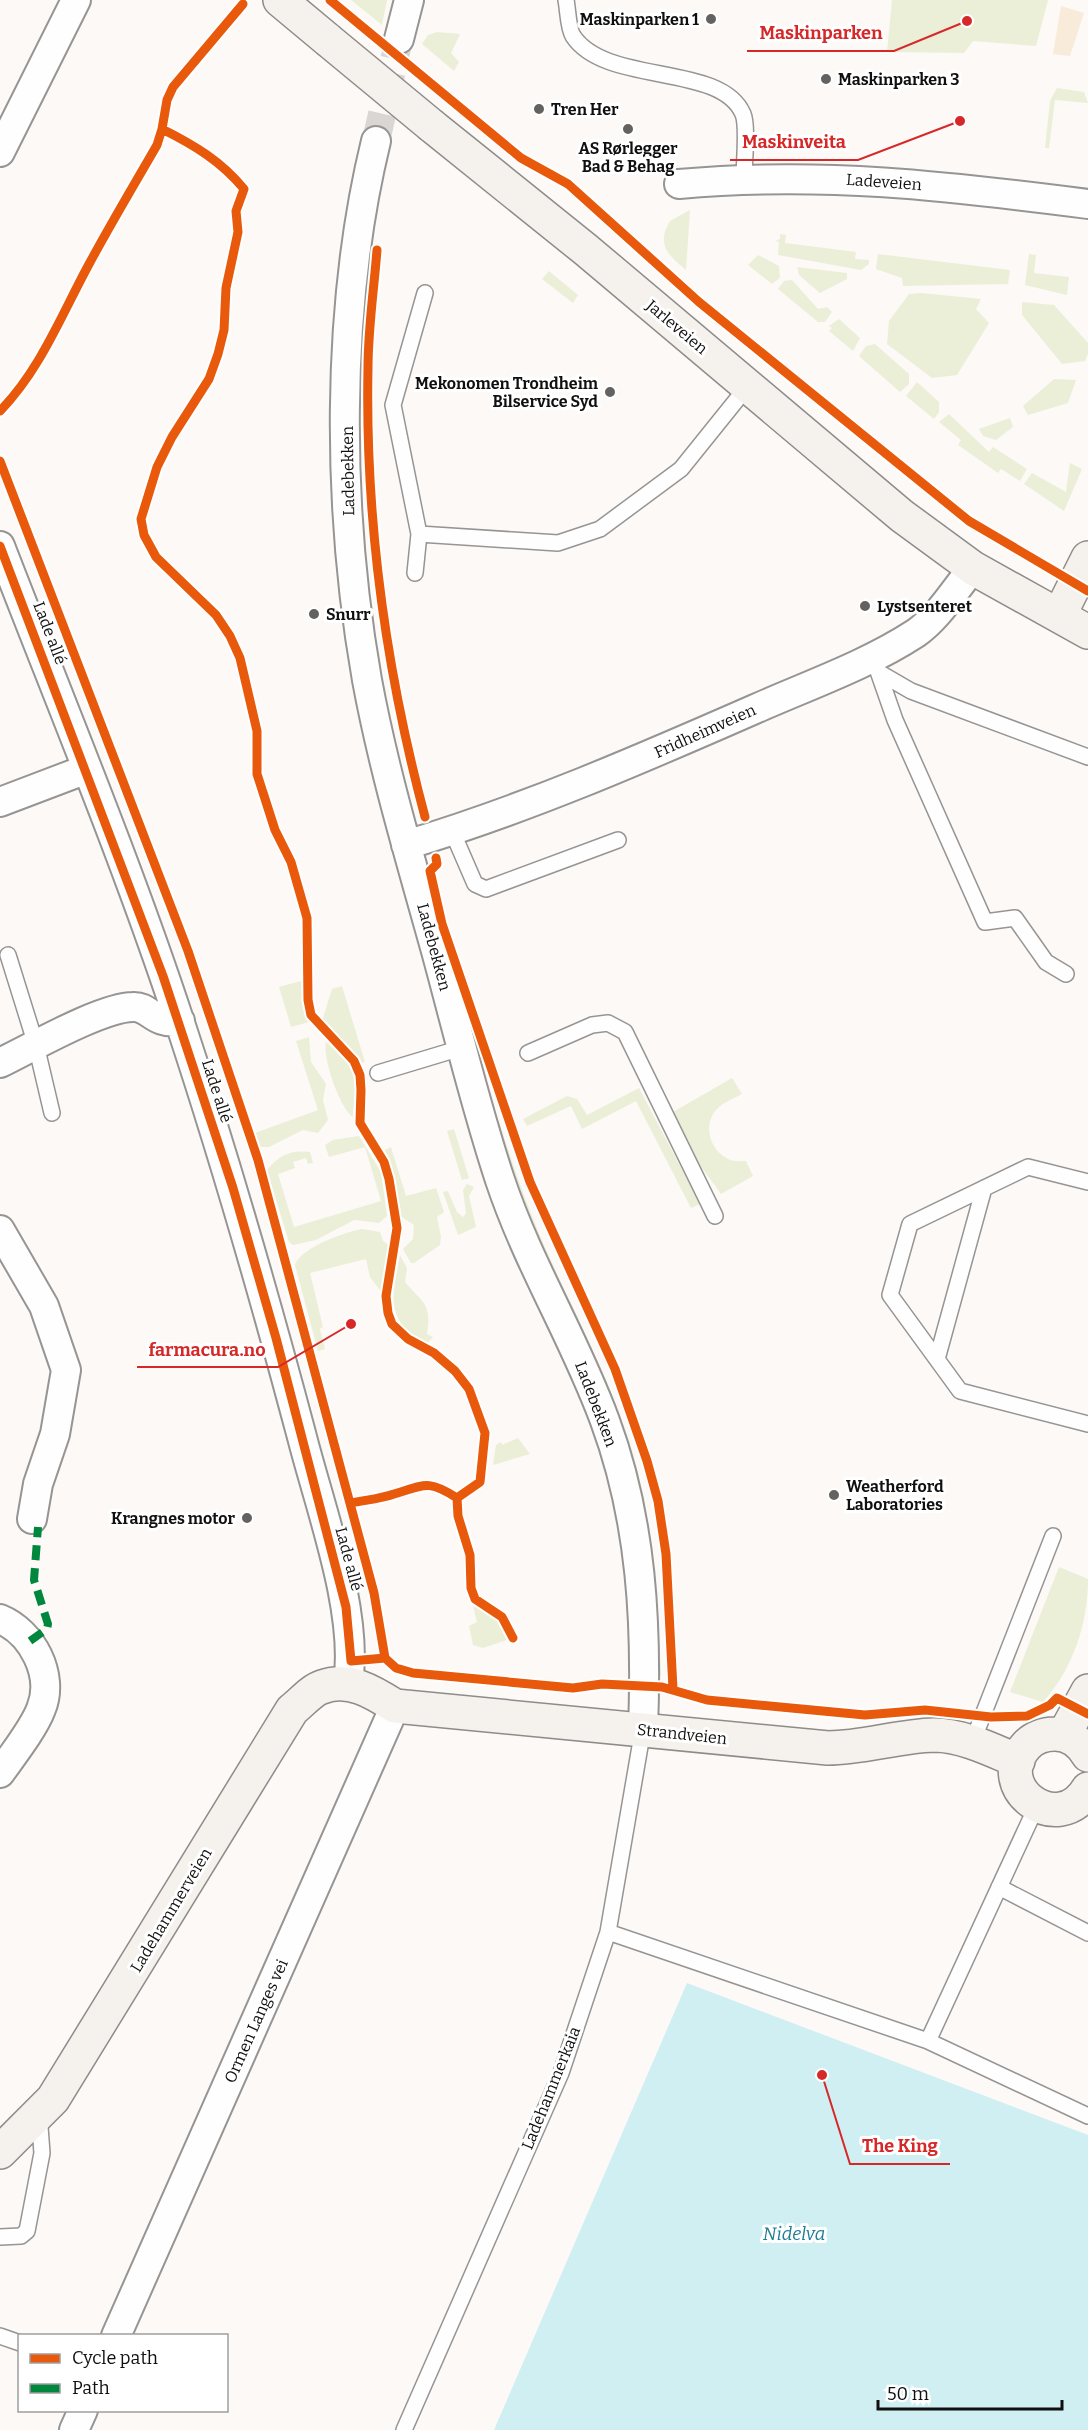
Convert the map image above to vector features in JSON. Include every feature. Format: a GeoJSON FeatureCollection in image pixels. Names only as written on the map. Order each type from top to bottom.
{"type":"FeatureCollection","features":[{"type":"Feature","properties":{"kind":"street"},"geometry":{"type":"LineString","coordinates":[[0,152],[76,0]]}},
{"type":"Feature","properties":{"kind":"street","name":"Jarleveien"},"geometry":{"type":"LineString","coordinates":[[280,0],[585,249],[902,516],[973,568],[1088,632]]}},
{"type":"Feature","properties":{"kind":"street"},"geometry":{"type":"LineString","coordinates":[[399,39],[410,0]]}},
{"type":"Feature","properties":{"kind":"street","name":"Ladebekken"},"geometry":{"type":"LineString","coordinates":[[376,141],[357,238],[346,448],[349,536],[367,680],[406,845],[461,1048],[502,1185],[607,1424],[623,1479],[640,1575],[645,1659],[643,1730]]}},
{"type":"Feature","properties":{"kind":"street","name":"Ladeveien"},"geometry":{"type":"LineString","coordinates":[[679,184],[744,178],[858,179],[1088,204]]}},
{"type":"Feature","properties":{"kind":"street","name":"Lade allé"},"geometry":{"type":"LineString","coordinates":[[0,546],[87,770],[180,1021],[233,1188],[276,1338],[346,1606],[351,1661],[348,1683]]}},
{"type":"Feature","properties":{"kind":"street"},"geometry":{"type":"LineString","coordinates":[[1059,616],[1088,558]]}},
{"type":"Feature","properties":{"kind":"street","name":"Fridheimveien"},"geometry":{"type":"LineString","coordinates":[[406,845],[452,831],[639,760],[876,665],[917,632],[937,612],[973,568]]}},
{"type":"Feature","properties":{"kind":"street"},"geometry":{"type":"LineString","coordinates":[[0,802],[87,770]]}},
{"type":"Feature","properties":{"kind":"street"},"geometry":{"type":"LineString","coordinates":[[0,1063],[112,1009],[136,1006],[165,1023],[180,1021]]}},
{"type":"Feature","properties":{"kind":"street"},"geometry":{"type":"LineString","coordinates":[[0,1230],[44,1306],[66,1370],[55,1434],[38,1484],[32,1520]]}},
{"type":"Feature","properties":{"kind":"street"},"geometry":{"type":"LineString","coordinates":[[0,1619],[9,1623],[30,1641],[39,1657],[44,1680],[42,1708],[0,1773]]}},
{"type":"Feature","properties":{"kind":"street","name":"Strandveien"},"geometry":{"type":"LineString","coordinates":[[348,1683],[373,1693],[395,1706],[828,1748],[847,1748],[934,1735],[972,1743],[1018,1761]]}},
{"type":"Feature","properties":{"kind":"street","name":"Ladehammerveien"},"geometry":{"type":"LineString","coordinates":[[0,2152],[53,2099],[292,1710],[321,1687],[348,1683]]}},
{"type":"Feature","properties":{"kind":"street"},"geometry":{"type":"LineString","coordinates":[[1088,1691],[1076,1745],[1047,1734],[1032,1741],[1018,1761],[1017,1782],[1024,1795],[1034,1804],[1053,1810],[1064,1809],[1081,1799],[1088,1789]]}},
{"type":"Feature","properties":{"kind":"street","name":"Ormen Langes vei"},"geometry":{"type":"LineString","coordinates":[[117,2334],[395,1706]]}},
{"type":"Feature","properties":{"kind":"street"},"geometry":{"type":"LineString","coordinates":[[74,2430],[82,2412]]}},
{"type":"Feature","properties":{"kind":"lane"},"geometry":{"type":"LineString","coordinates":[[566,0],[572,35],[599,59],[716,87],[733,100],[744,115],[744,178]]}},
{"type":"Feature","properties":{"kind":"lane"},"geometry":{"type":"LineString","coordinates":[[415,573],[419,534],[393,405],[425,293]]}},
{"type":"Feature","properties":{"kind":"lane"},"geometry":{"type":"LineString","coordinates":[[419,534],[558,543],[600,529],[681,469],[747,387]]}},
{"type":"Feature","properties":{"kind":"lane"},"geometry":{"type":"LineString","coordinates":[[876,665],[911,691],[1088,756]]}},
{"type":"Feature","properties":{"kind":"lane"},"geometry":{"type":"LineString","coordinates":[[876,665],[895,720],[985,922],[1015,918],[1046,962],[1066,974]]}},
{"type":"Feature","properties":{"kind":"lane"},"geometry":{"type":"LineString","coordinates":[[452,831],[475,884],[486,889],[618,840]]}},
{"type":"Feature","properties":{"kind":"lane"},"geometry":{"type":"LineString","coordinates":[[8,955],[36,1046],[52,1113]]}},
{"type":"Feature","properties":{"kind":"lane"},"geometry":{"type":"LineString","coordinates":[[528,1053],[592,1025],[608,1023],[625,1032],[715,1216]]}},
{"type":"Feature","properties":{"kind":"lane"},"geometry":{"type":"LineString","coordinates":[[378,1073],[461,1048]]}},
{"type":"Feature","properties":{"kind":"lane"},"geometry":{"type":"LineString","coordinates":[[1088,1182],[1028,1167],[910,1224],[890,1295],[960,1391],[1088,1424]]}},
{"type":"Feature","properties":{"kind":"lane"},"geometry":{"type":"LineString","coordinates":[[937,1359],[984,1188]]}},
{"type":"Feature","properties":{"kind":"lane"},"geometry":{"type":"LineString","coordinates":[[972,1743],[1053,1536]]}},
{"type":"Feature","properties":{"kind":"lane","name":"Ladehammerkaia"},"geometry":{"type":"LineString","coordinates":[[404,2430],[561,2073],[608,1932],[643,1730]]}},
{"type":"Feature","properties":{"kind":"lane"},"geometry":{"type":"LineString","coordinates":[[928,2041],[1032,1816],[1034,1804]]}},
{"type":"Feature","properties":{"kind":"lane"},"geometry":{"type":"LineString","coordinates":[[999,1887],[1088,1933]]}},
{"type":"Feature","properties":{"kind":"lane"},"geometry":{"type":"LineString","coordinates":[[608,1932],[928,2041],[1088,2116]]}},
{"type":"Feature","properties":{"kind":"lane"},"geometry":{"type":"LineString","coordinates":[[0,2237],[21,2235],[27,2231],[42,2153],[39,2114]]}},
{"type":"Feature","properties":{"kind":"lane"},"geometry":{"type":"LineString","coordinates":[[0,2336],[18,2342]]}},
{"type":"Feature","properties":{"kind":"green space"},"geometry":{"type":"Polygon","coordinates":[[[351,0],[387,0],[382,25],[351,0]]]}},
{"type":"Feature","properties":{"kind":"green space"},"geometry":{"type":"Polygon","coordinates":[[[892,0],[1048,0],[1036,46],[973,41],[964,53],[887,52],[892,0]]]}},
{"type":"Feature","properties":{"kind":"green space"},"geometry":{"type":"Polygon","coordinates":[[[437,32],[460,34],[451,53],[459,62],[454,71],[422,44],[428,35],[437,32]]]}},
{"type":"Feature","properties":{"kind":"green space"},"geometry":{"type":"Polygon","coordinates":[[[1057,88],[1084,92],[1088,103],[1055,100],[1049,148],[1045,148],[1050,101],[1057,88]]]}},
{"type":"Feature","properties":{"kind":"green space"},"geometry":{"type":"Polygon","coordinates":[[[690,210],[686,270],[669,254],[664,237],[670,221],[690,210]]]}},
{"type":"Feature","properties":{"kind":"green space"},"geometry":{"type":"Polygon","coordinates":[[[780,234],[786,235],[785,243],[856,252],[855,259],[869,260],[869,264],[861,270],[778,255],[779,242],[775,241],[780,239],[780,234]]]}},
{"type":"Feature","properties":{"kind":"green space"},"geometry":{"type":"Polygon","coordinates":[[[878,254],[1010,270],[1008,284],[903,286],[902,278],[876,269],[878,254]]]}},
{"type":"Feature","properties":{"kind":"green space"},"geometry":{"type":"Polygon","coordinates":[[[1029,254],[1036,255],[1034,273],[1069,277],[1067,295],[1025,285],[1029,254]]]}},
{"type":"Feature","properties":{"kind":"green space"},"geometry":{"type":"Polygon","coordinates":[[[758,255],[779,266],[780,278],[772,284],[748,265],[758,255]]]}},
{"type":"Feature","properties":{"kind":"green space"},"geometry":{"type":"Polygon","coordinates":[[[797,267],[847,273],[847,279],[820,293],[799,275],[797,267]]]}},
{"type":"Feature","properties":{"kind":"green space"},"geometry":{"type":"Polygon","coordinates":[[[549,271],[578,295],[573,303],[542,279],[549,271]]]}},
{"type":"Feature","properties":{"kind":"green space"},"geometry":{"type":"Polygon","coordinates":[[[792,280],[818,309],[827,307],[832,312],[825,322],[818,322],[778,289],[784,281],[792,280]]]}},
{"type":"Feature","properties":{"kind":"green space"},"geometry":{"type":"Polygon","coordinates":[[[921,293],[981,299],[976,309],[989,323],[957,375],[932,378],[887,344],[889,321],[909,294],[921,293]]]}},
{"type":"Feature","properties":{"kind":"green space"},"geometry":{"type":"Polygon","coordinates":[[[1022,302],[1054,305],[1088,343],[1088,354],[1085,361],[1062,364],[1022,315],[1022,302]]]}},
{"type":"Feature","properties":{"kind":"green space"},"geometry":{"type":"Polygon","coordinates":[[[839,319],[860,338],[853,351],[829,331],[832,328],[829,326],[839,319]]]}},
{"type":"Feature","properties":{"kind":"green space"},"geometry":{"type":"Polygon","coordinates":[[[875,344],[909,374],[909,384],[900,392],[859,356],[866,346],[875,344]]]}},
{"type":"Feature","properties":{"kind":"green space"},"geometry":{"type":"Polygon","coordinates":[[[1054,379],[1076,380],[1068,403],[1028,415],[1023,406],[1054,379]]]}},
{"type":"Feature","properties":{"kind":"green space"},"geometry":{"type":"Polygon","coordinates":[[[917,382],[939,402],[939,412],[934,419],[906,396],[917,382]]]}},
{"type":"Feature","properties":{"kind":"green space"},"geometry":{"type":"Polygon","coordinates":[[[949,414],[989,452],[993,447],[1027,469],[1020,481],[1001,469],[998,473],[958,445],[961,440],[939,422],[949,414]]]}},
{"type":"Feature","properties":{"kind":"green space"},"geometry":{"type":"Polygon","coordinates":[[[1010,418],[1013,427],[996,440],[983,436],[979,429],[1010,418]]]}},
{"type":"Feature","properties":{"kind":"green space"},"geometry":{"type":"Polygon","coordinates":[[[1070,463],[1082,469],[1064,511],[1024,484],[1032,473],[1066,492],[1070,463]]]}},
{"type":"Feature","properties":{"kind":"green space"},"geometry":{"type":"Polygon","coordinates":[[[301,981],[302,1004],[309,1022],[291,1027],[279,987],[301,981]]]}},
{"type":"Feature","properties":{"kind":"green space"},"geometry":{"type":"Polygon","coordinates":[[[342,986],[365,1062],[361,1063],[346,1044],[322,1021],[332,989],[342,986]]]}},
{"type":"Feature","properties":{"kind":"green space"},"geometry":{"type":"Polygon","coordinates":[[[309,1037],[311,1062],[326,1084],[323,1100],[328,1120],[318,1133],[303,1130],[269,1147],[259,1147],[255,1133],[318,1110],[296,1041],[309,1037]]]}},
{"type":"Feature","properties":{"kind":"green space"},"geometry":{"type":"Polygon","coordinates":[[[326,1042],[342,1056],[354,1075],[356,1089],[353,1117],[343,1104],[333,1082],[325,1049],[326,1042]]]}},
{"type":"Feature","properties":{"kind":"green space"},"geometry":{"type":"Polygon","coordinates":[[[732,1078],[742,1094],[723,1104],[713,1114],[709,1128],[710,1136],[721,1155],[732,1161],[746,1161],[753,1176],[721,1194],[697,1161],[673,1112],[732,1078]]]}},
{"type":"Feature","properties":{"kind":"green space"},"geometry":{"type":"Polygon","coordinates":[[[639,1088],[700,1204],[691,1208],[636,1101],[582,1129],[571,1106],[527,1126],[523,1119],[567,1096],[577,1099],[587,1115],[639,1088]]]}},
{"type":"Feature","properties":{"kind":"green space"},"geometry":{"type":"Polygon","coordinates":[[[499,1121],[531,1214],[607,1382],[634,1459],[648,1520],[656,1582],[661,1676],[658,1676],[653,1593],[539,1247],[493,1122],[499,1121]]]}},
{"type":"Feature","properties":{"kind":"green space"},"geometry":{"type":"Polygon","coordinates":[[[454,1129],[469,1178],[462,1180],[447,1131],[454,1129]]]}},
{"type":"Feature","properties":{"kind":"green space"},"geometry":{"type":"Polygon","coordinates":[[[359,1136],[381,1172],[387,1216],[379,1223],[354,1220],[316,1240],[293,1245],[289,1242],[267,1170],[286,1155],[310,1152],[313,1163],[308,1164],[306,1158],[293,1162],[295,1168],[278,1174],[294,1227],[381,1201],[365,1147],[329,1157],[325,1145],[333,1140],[359,1136]]]}},
{"type":"Feature","properties":{"kind":"green space"},"geometry":{"type":"Polygon","coordinates":[[[391,1147],[406,1196],[436,1188],[444,1212],[437,1217],[441,1237],[440,1245],[414,1263],[411,1263],[403,1249],[413,1239],[414,1225],[399,1215],[395,1180],[383,1151],[391,1147]]]}},
{"type":"Feature","properties":{"kind":"green space"},"geometry":{"type":"Polygon","coordinates":[[[467,1184],[474,1187],[469,1196],[476,1227],[458,1235],[443,1192],[448,1191],[457,1212],[463,1217],[466,1213],[463,1190],[467,1184]]]}},
{"type":"Feature","properties":{"kind":"green space"},"geometry":{"type":"Polygon","coordinates":[[[362,1229],[380,1232],[383,1241],[390,1246],[382,1293],[370,1277],[366,1259],[310,1273],[323,1327],[320,1329],[325,1349],[318,1351],[295,1265],[305,1253],[314,1247],[335,1237],[362,1229]]]}},
{"type":"Feature","properties":{"kind":"green space"},"geometry":{"type":"Polygon","coordinates":[[[400,1255],[407,1268],[405,1282],[427,1309],[427,1334],[433,1337],[427,1344],[413,1335],[397,1317],[394,1296],[400,1255]]]}},
{"type":"Feature","properties":{"kind":"green space"},"geometry":{"type":"Polygon","coordinates":[[[518,1438],[530,1454],[493,1465],[496,1445],[501,1442],[502,1445],[518,1438]]]}},
{"type":"Feature","properties":{"kind":"green space"},"geometry":{"type":"Polygon","coordinates":[[[1059,1567],[1088,1579],[1087,1596],[1077,1645],[1063,1675],[1043,1702],[1010,1692],[1059,1567]]]}},
{"type":"Feature","properties":{"kind":"green space"},"geometry":{"type":"Polygon","coordinates":[[[472,1602],[498,1619],[510,1639],[483,1648],[473,1645],[469,1626],[477,1622],[472,1602]]]}},
{"type":"Feature","properties":{"kind":"sand"},"geometry":{"type":"Polygon","coordinates":[[[1061,6],[1084,13],[1070,56],[1053,54],[1061,6]]]}},
{"type":"Feature","properties":{"kind":"water","name":"Nidelva"},"geometry":{"type":"Polygon","coordinates":[[[687,1983],[1088,2135],[1088,2430],[494,2430],[687,1983]]]}},
{"type":"Feature","properties":{"kind":"tunnel"},"geometry":{"type":"LineString","coordinates":[[376,141],[399,39]]}},
{"type":"Feature","properties":{"kind":"marked path"},"geometry":{"type":"LineString","coordinates":[[30,1641],[47,1629],[48,1624],[34,1580],[38,1527]]}},
{"type":"Feature","properties":{"kind":"cycle path"},"geometry":{"type":"LineString","coordinates":[[330,0],[521,158],[568,184],[699,302],[969,521],[1088,591]]}},
{"type":"Feature","properties":{"kind":"cycle path"},"geometry":{"type":"LineString","coordinates":[[162,129],[167,100],[173,87],[243,4]]}},
{"type":"Feature","properties":{"kind":"cycle path"},"geometry":{"type":"LineString","coordinates":[[0,411],[27,378],[49,342],[96,251],[157,145],[162,129],[196,148],[226,170],[244,189],[236,211],[238,232],[226,288],[224,330],[209,379],[172,437],[157,467],[141,519],[144,535],[156,557],[216,615],[230,636],[240,658],[257,731],[257,774],[275,830],[291,862],[307,918],[308,1000],[311,1015],[354,1061],[360,1075],[360,1123],[384,1162],[389,1179],[397,1228],[386,1296],[388,1313],[392,1324],[408,1339],[434,1353],[455,1371],[469,1389],[485,1433],[480,1482],[457,1498]]}},
{"type":"Feature","properties":{"kind":"cycle path"},"geometry":{"type":"LineString","coordinates":[[377,250],[368,368],[370,482],[374,538],[399,707],[425,817]]}},
{"type":"Feature","properties":{"kind":"cycle path"},"geometry":{"type":"LineString","coordinates":[[0,461],[188,951],[258,1160],[374,1593],[385,1658],[396,1668],[413,1673],[573,1688],[602,1684],[662,1687],[707,1700],[865,1715],[925,1710],[991,1717],[1027,1716],[1050,1705],[1057,1698],[1088,1714]]}},
{"type":"Feature","properties":{"kind":"cycle path"},"geometry":{"type":"LineString","coordinates":[[0,546],[163,976],[233,1188],[276,1338],[346,1607],[351,1661],[385,1658]]}},
{"type":"Feature","properties":{"kind":"cycle path"},"geometry":{"type":"LineString","coordinates":[[436,858],[437,864],[430,871],[442,924],[530,1182],[615,1369],[647,1461],[658,1501],[666,1554],[673,1689]]}},
{"type":"Feature","properties":{"kind":"cycle path"},"geometry":{"type":"LineString","coordinates":[[351,1503],[383,1497],[419,1486],[439,1488],[457,1498],[458,1516],[470,1555],[471,1588],[475,1599],[502,1617],[513,1638]]}},
{"type":"Feature","properties":{"kind":"place","name":"Maskinparken 1"},"geometry":{"type":"Point","coordinates":[711,19]}},
{"type":"Feature","properties":{"kind":"place","name":"Maskinparken"},"geometry":{"type":"Point","coordinates":[967,21]}},
{"type":"Feature","properties":{"kind":"place","name":"Maskinparken 3"},"geometry":{"type":"Point","coordinates":[826,79]}},
{"type":"Feature","properties":{"kind":"place","name":"Tren Her"},"geometry":{"type":"Point","coordinates":[539,109]}},
{"type":"Feature","properties":{"kind":"place","name":"Maskinveita"},"geometry":{"type":"Point","coordinates":[960,121]}},
{"type":"Feature","properties":{"kind":"place","name":"AS Rørlegger Bad & Behag"},"geometry":{"type":"Point","coordinates":[628,129]}},
{"type":"Feature","properties":{"kind":"place","name":"Mekonomen Trondheim Bilservice Syd"},"geometry":{"type":"Point","coordinates":[610,392]}},
{"type":"Feature","properties":{"kind":"place","name":"Lystsenteret"},"geometry":{"type":"Point","coordinates":[865,606]}},
{"type":"Feature","properties":{"kind":"place","name":"Snurr"},"geometry":{"type":"Point","coordinates":[314,614]}},
{"type":"Feature","properties":{"kind":"place","name":"farmacura.no"},"geometry":{"type":"Point","coordinates":[351,1324]}},
{"type":"Feature","properties":{"kind":"place","name":"Weatherford Laboratories"},"geometry":{"type":"Point","coordinates":[834,1495]}},
{"type":"Feature","properties":{"kind":"place","name":"Krangnes motor"},"geometry":{"type":"Point","coordinates":[247,1518]}},
{"type":"Feature","properties":{"kind":"place","name":"The King"},"geometry":{"type":"Point","coordinates":[822,2075]}}]}
